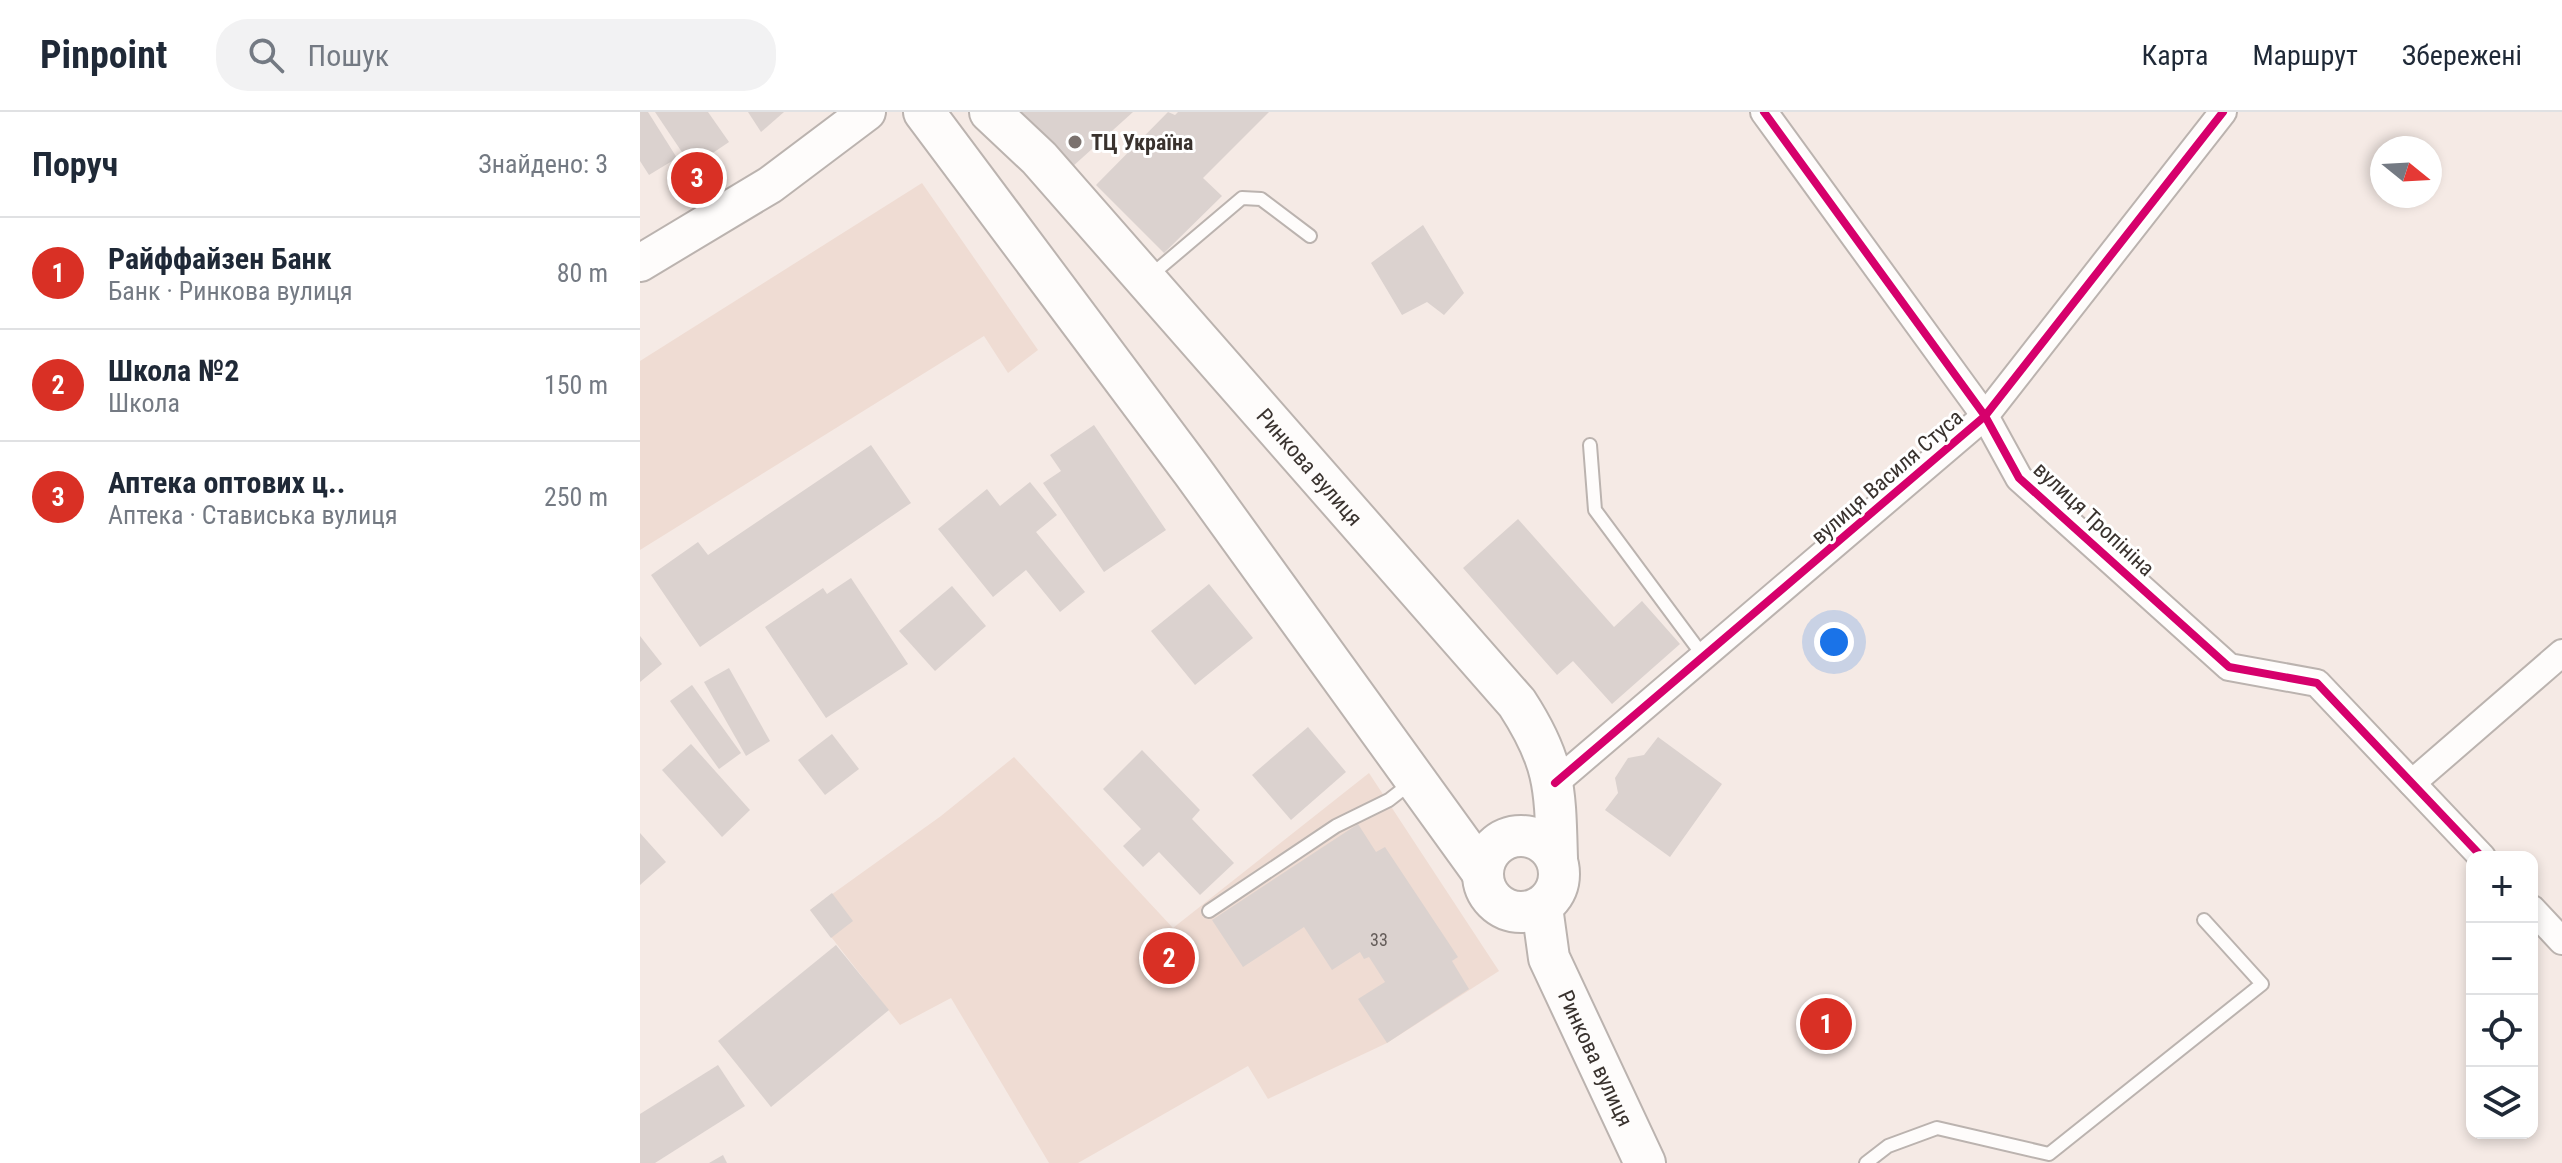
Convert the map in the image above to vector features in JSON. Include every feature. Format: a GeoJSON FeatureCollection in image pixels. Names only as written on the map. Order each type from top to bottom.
{"type":"FeatureCollection","features":[{"type":"Feature","properties":{"kind":"main road"},"geometry":{"type":"LineString","coordinates":[[640,263],[770,185],[867,112]]}},
{"type":"Feature","properties":{"kind":"main road"},"geometry":{"type":"LineString","coordinates":[[924,112],[1193,472],[1482,872],[1489,895],[1507,910],[1530,911],[1542,907]]}},
{"type":"Feature","properties":{"kind":"main road","name":"Ринкова вулиця"},"geometry":{"type":"LineString","coordinates":[[990,112],[1039,158],[1146,279],[1517,703],[1538,735],[1555,783],[1559,880],[1550,899],[1542,907],[1549,958],[1635,1161]]}},
{"type":"Feature","properties":{"kind":"main road"},"geometry":{"type":"LineString","coordinates":[[1482,872],[1492,849],[1514,836],[1539,840],[1557,859]]}},
{"type":"Feature","properties":{"kind":"street","name":"вулиця Тропініна"},"geometry":{"type":"LineString","coordinates":[[1764,112],[1985,416],[2019,478],[2229,667],[2317,683],[2476,851]]}},
{"type":"Feature","properties":{"kind":"street","name":"вулиця Василя Стуса"},"geometry":{"type":"LineString","coordinates":[[1555,783],[1985,416],[2223,112]]}},
{"type":"Feature","properties":{"kind":"street"},"geometry":{"type":"LineString","coordinates":[[2412,783],[2562,653]]}},
{"type":"Feature","properties":{"kind":"street"},"geometry":{"type":"LineString","coordinates":[[2538,915],[2562,941]]}},
{"type":"Feature","properties":{"kind":"lane"},"geometry":{"type":"LineString","coordinates":[[1146,279],[1242,198],[1261,199],[1310,236]]}},
{"type":"Feature","properties":{"kind":"lane"},"geometry":{"type":"LineString","coordinates":[[1590,445],[1595,510],[1705,657]]}},
{"type":"Feature","properties":{"kind":"lane"},"geometry":{"type":"LineString","coordinates":[[1209,911],[1336,826],[1389,800],[1414,780]]}},
{"type":"Feature","properties":{"kind":"lane"},"geometry":{"type":"LineString","coordinates":[[1866,1163],[1888,1146],[1937,1128],[2049,1154],[2262,984],[2204,920]]}},
{"type":"Feature","properties":{"kind":"shaded area"},"geometry":{"type":"Polygon","coordinates":[[[922,183],[1038,350],[1008,373],[984,336],[640,550],[640,361],[922,183]]]}},
{"type":"Feature","properties":{"kind":"shaded area"},"geometry":{"type":"Polygon","coordinates":[[[1014,757],[1173,928],[1369,773],[1499,971],[1387,1043],[1268,1099],[1248,1066],[1078,1163],[1049,1163],[951,998],[900,1025],[810,910],[941,816],[1014,757]]]}},
{"type":"Feature","properties":{"kind":"building"},"geometry":{"type":"Polygon","coordinates":[[[640,112],[648,112],[677,158],[649,175],[640,161],[640,112]]]}},
{"type":"Feature","properties":{"kind":"building"},"geometry":{"type":"Polygon","coordinates":[[[655,112],[708,112],[729,142],[692,167],[655,112]]]}},
{"type":"Feature","properties":{"kind":"building"},"geometry":{"type":"Polygon","coordinates":[[[748,112],[784,112],[761,132],[748,112]]]}},
{"type":"Feature","properties":{"kind":"building","name":"ТЦ Україна"},"geometry":{"type":"Polygon","coordinates":[[[1022,112],[1133,112],[1072,167],[1022,112]]]}},
{"type":"Feature","properties":{"kind":"building"},"geometry":{"type":"Polygon","coordinates":[[[1168,112],[1175,115],[1178,112],[1269,112],[1203,178],[1222,196],[1164,253],[1096,185],[1168,112]]]}},
{"type":"Feature","properties":{"kind":"building"},"geometry":{"type":"Polygon","coordinates":[[[1423,225],[1464,293],[1444,315],[1427,302],[1402,315],[1371,263],[1423,225]]]}},
{"type":"Feature","properties":{"kind":"building"},"geometry":{"type":"Polygon","coordinates":[[[1094,425],[1166,530],[1104,572],[1043,483],[1061,471],[1050,455],[1094,425]]]}},
{"type":"Feature","properties":{"kind":"building"},"geometry":{"type":"Polygon","coordinates":[[[871,445],[911,503],[700,647],[651,575],[698,542],[708,555],[871,445]]]}},
{"type":"Feature","properties":{"kind":"building"},"geometry":{"type":"Polygon","coordinates":[[[1030,482],[1057,515],[1036,532],[1085,592],[1060,612],[1026,570],[993,597],[938,529],[987,489],[1000,506],[1030,482]]]}},
{"type":"Feature","properties":{"kind":"building"},"geometry":{"type":"Polygon","coordinates":[[[1518,519],[1614,627],[1642,601],[1680,644],[1612,704],[1573,661],[1557,675],[1463,568],[1518,519]]]}},
{"type":"Feature","properties":{"kind":"building"},"geometry":{"type":"Polygon","coordinates":[[[851,578],[908,664],[826,718],[765,627],[823,588],[827,594],[851,578]]]}},
{"type":"Feature","properties":{"kind":"building"},"geometry":{"type":"Polygon","coordinates":[[[1209,584],[1253,638],[1195,685],[1151,631],[1209,584]]]}},
{"type":"Feature","properties":{"kind":"building"},"geometry":{"type":"Polygon","coordinates":[[[952,586],[986,626],[935,671],[899,631],[952,586]]]}},
{"type":"Feature","properties":{"kind":"building"},"geometry":{"type":"Polygon","coordinates":[[[640,636],[662,664],[640,682],[640,636]]]}},
{"type":"Feature","properties":{"kind":"building"},"geometry":{"type":"Polygon","coordinates":[[[729,668],[770,741],[746,756],[704,682],[729,668]]]}},
{"type":"Feature","properties":{"kind":"building"},"geometry":{"type":"Polygon","coordinates":[[[692,685],[741,753],[719,769],[670,701],[692,685]]]}},
{"type":"Feature","properties":{"kind":"building"},"geometry":{"type":"Polygon","coordinates":[[[1308,727],[1346,772],[1291,820],[1252,775],[1308,727]]]}},
{"type":"Feature","properties":{"kind":"building"},"geometry":{"type":"Polygon","coordinates":[[[832,734],[859,769],[825,795],[798,760],[832,734]]]}},
{"type":"Feature","properties":{"kind":"building"},"geometry":{"type":"Polygon","coordinates":[[[1658,737],[1722,784],[1670,857],[1605,810],[1618,793],[1615,778],[1628,758],[1644,755],[1658,737]]]}},
{"type":"Feature","properties":{"kind":"building"},"geometry":{"type":"Polygon","coordinates":[[[691,744],[750,810],[722,837],[662,770],[691,744]]]}},
{"type":"Feature","properties":{"kind":"building"},"geometry":{"type":"Polygon","coordinates":[[[1142,750],[1200,810],[1192,819],[1234,863],[1200,895],[1159,852],[1143,867],[1123,846],[1141,829],[1103,789],[1142,750]]]}},
{"type":"Feature","properties":{"kind":"building"},"geometry":{"type":"Polygon","coordinates":[[[1358,824],[1376,852],[1385,847],[1458,957],[1452,961],[1469,989],[1387,1043],[1358,999],[1385,982],[1369,957],[1364,959],[1360,952],[1332,970],[1304,927],[1243,967],[1212,920],[1358,824]]]}},
{"type":"Feature","properties":{"kind":"building"},"geometry":{"type":"Polygon","coordinates":[[[640,833],[666,862],[640,885],[640,833]]]}},
{"type":"Feature","properties":{"kind":"building"},"geometry":{"type":"Polygon","coordinates":[[[832,893],[853,921],[831,938],[810,910],[832,893]]]}},
{"type":"Feature","properties":{"kind":"building"},"geometry":{"type":"Polygon","coordinates":[[[836,945],[889,1010],[771,1107],[718,1041],[836,945]]]}},
{"type":"Feature","properties":{"kind":"building"},"geometry":{"type":"Polygon","coordinates":[[[718,1065],[745,1106],[655,1163],[640,1163],[640,1114],[718,1065]]]}},
{"type":"Feature","properties":{"kind":"building"},"geometry":{"type":"Polygon","coordinates":[[[723,1155],[727,1163],[709,1163],[723,1155]]]}},
{"type":"Feature","properties":{"kind":"cycle path"},"geometry":{"type":"LineString","coordinates":[[1764,112],[1985,416],[2019,478],[2229,667],[2317,683],[2476,851]]}},
{"type":"Feature","properties":{"kind":"cycle path"},"geometry":{"type":"LineString","coordinates":[[1555,783],[1985,416],[2223,112]]}},
{"type":"Feature","properties":{"kind":"place","name":"ТЦ Україна"},"geometry":{"type":"Point","coordinates":[1075,142]}},
{"type":"Feature","properties":{"kind":"place","name":"Аптека оптових ц.."},"geometry":{"type":"Point","coordinates":[697,178]}},
{"type":"Feature","properties":{"kind":"place","name":"Школа №2"},"geometry":{"type":"Point","coordinates":[1169,958]}},
{"type":"Feature","properties":{"kind":"place","name":"Райффайзен Банк"},"geometry":{"type":"Point","coordinates":[1826,1024]}}]}
